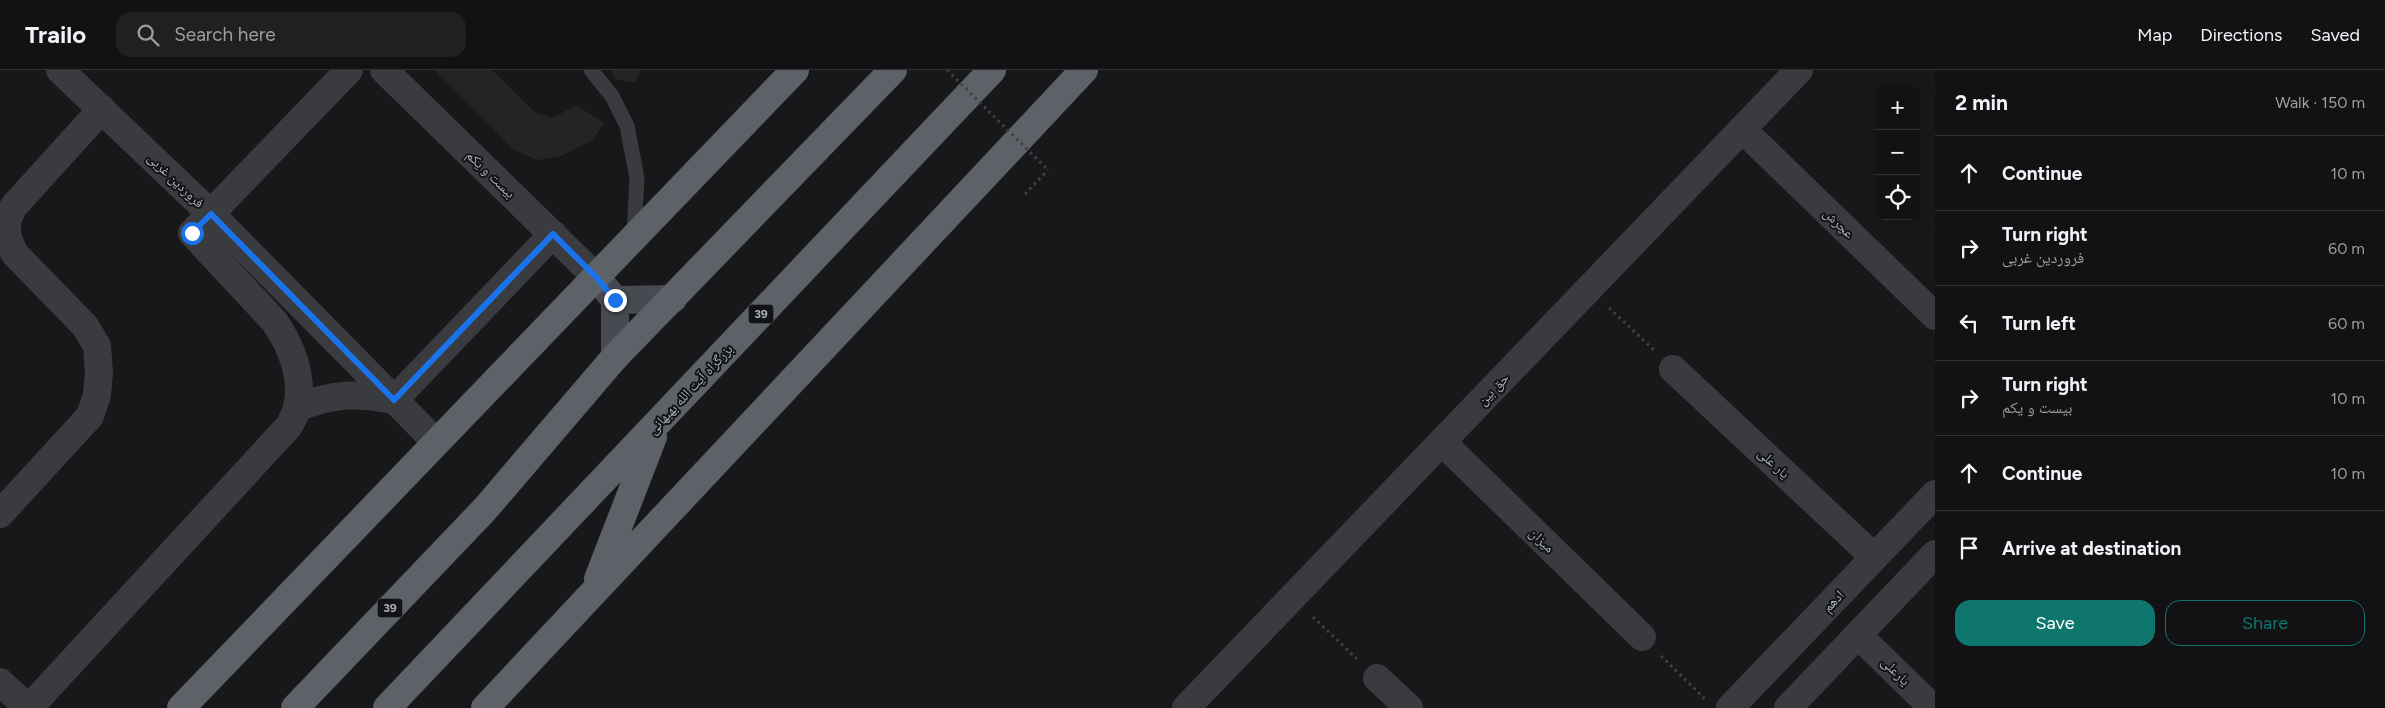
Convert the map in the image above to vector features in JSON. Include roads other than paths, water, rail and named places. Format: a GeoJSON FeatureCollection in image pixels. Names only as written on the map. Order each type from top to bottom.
{"type":"FeatureCollection","features":[{"type":"Feature","properties":{"kind":"highway"},"geometry":{"type":"LineString","coordinates":[[181,708],[436,442],[597,278],[795,70]]}},
{"type":"Feature","properties":{"kind":"highway","name":"39"},"geometry":{"type":"LineString","coordinates":[[295,708],[485,509],[615,357],[893,70]]}},
{"type":"Feature","properties":{"kind":"highway","name":"بزرگراه آیت الله بهبهانی"},"geometry":{"type":"LineString","coordinates":[[387,708],[992,70]]}},
{"type":"Feature","properties":{"kind":"highway"},"geometry":{"type":"LineString","coordinates":[[485,708],[1084,70]]}},
{"type":"Feature","properties":{"kind":"highway"},"geometry":{"type":"LineString","coordinates":[[592,592],[659,423]]}},
{"type":"Feature","properties":{"kind":"main road"},"geometry":{"type":"LineString","coordinates":[[597,278],[615,300],[615,357]]}},
{"type":"Feature","properties":{"kind":"main road"},"geometry":{"type":"LineString","coordinates":[[615,300],[673,299]]}},
{"type":"Feature","properties":{"kind":"street","name":"فروردین غربی"},"geometry":{"type":"LineString","coordinates":[[60,70],[211,214],[436,442]]}},
{"type":"Feature","properties":{"kind":"street"},"geometry":{"type":"LineString","coordinates":[[0,682],[29,708],[289,426],[298,408],[296,370],[285,336],[274,321],[192,233],[349,70]]}},
{"type":"Feature","properties":{"kind":"street","name":"بیست و یکم"},"geometry":{"type":"LineString","coordinates":[[384,70],[597,278]]}},
{"type":"Feature","properties":{"kind":"street","name":"حق بین"},"geometry":{"type":"LineString","coordinates":[[1186,708],[1799,70]]}},
{"type":"Feature","properties":{"kind":"street"},"geometry":{"type":"LineString","coordinates":[[0,514],[90,416],[97,394],[97,346],[84,326],[14,253],[7,235],[7,220],[14,206],[102,109]]}},
{"type":"Feature","properties":{"kind":"street","name":"عچرش"},"geometry":{"type":"LineString","coordinates":[[1742,129],[1935,316]]}},
{"type":"Feature","properties":{"kind":"street"},"geometry":{"type":"LineString","coordinates":[[298,408],[320,399],[341,395],[364,395],[394,400],[553,234]]}},
{"type":"Feature","properties":{"kind":"street","name":"یار علی"},"geometry":{"type":"LineString","coordinates":[[1673,369],[1874,557]]}},
{"type":"Feature","properties":{"kind":"street","name":"میزان"},"geometry":{"type":"LineString","coordinates":[[1442,442],[1642,637]]}},
{"type":"Feature","properties":{"kind":"street","name":"ادهم"},"geometry":{"type":"LineString","coordinates":[[1719,705],[1874,557],[1935,494]]}},
{"type":"Feature","properties":{"kind":"street"},"geometry":{"type":"LineString","coordinates":[[1788,708],[1935,554]]}},
{"type":"Feature","properties":{"kind":"street","name":"یارعلی"},"geometry":{"type":"LineString","coordinates":[[1858,635],[1933,708]]}},
{"type":"Feature","properties":{"kind":"street"},"geometry":{"type":"LineString","coordinates":[[1377,678],[1409,708]]}},
{"type":"Feature","properties":{"kind":"lane"},"geometry":{"type":"LineString","coordinates":[[591,70],[612,96],[627,126],[637,178],[634,239]]}}]}
